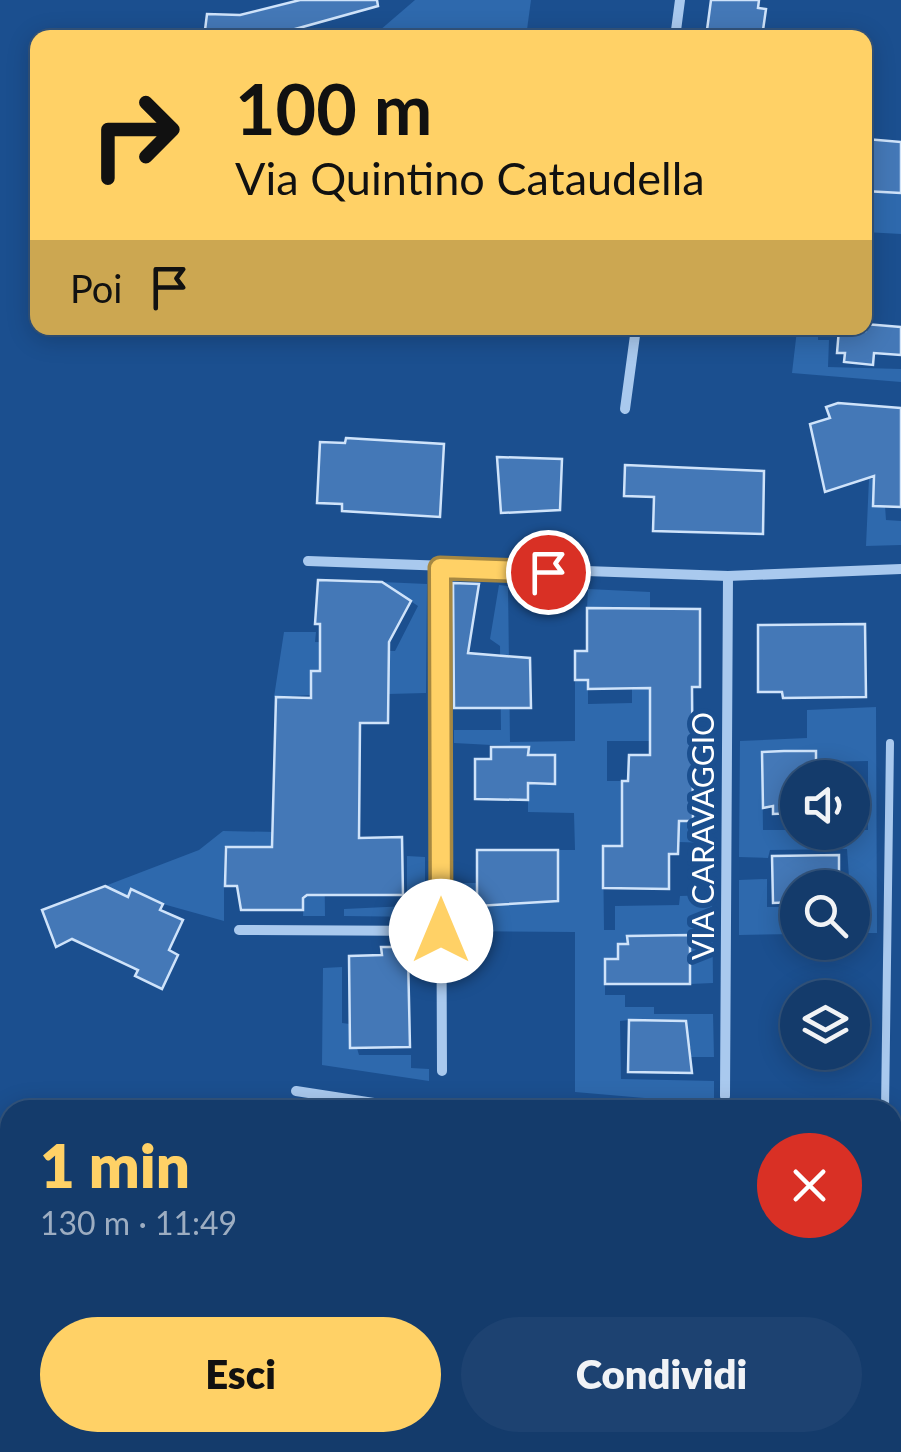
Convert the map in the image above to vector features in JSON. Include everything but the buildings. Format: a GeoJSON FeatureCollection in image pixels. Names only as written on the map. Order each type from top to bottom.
{"type":"FeatureCollection","features":[{"type":"Feature","properties":{"kind":"street"},"geometry":{"type":"LineString","coordinates":[[676,30],[680,0]]}},
{"type":"Feature","properties":{"kind":"street"},"geometry":{"type":"LineString","coordinates":[[625,409],[635,335]]}},
{"type":"Feature","properties":{"kind":"street"},"geometry":{"type":"LineString","coordinates":[[308,561],[728,576],[901,568]]}},
{"type":"Feature","properties":{"kind":"street"},"geometry":{"type":"LineString","coordinates":[[440,568],[442,1070]]}},
{"type":"Feature","properties":{"kind":"street","name":"VIA CARAVAGGIO"},"geometry":{"type":"LineString","coordinates":[[725,1096],[728,576]]}},
{"type":"Feature","properties":{"kind":"street"},"geometry":{"type":"LineString","coordinates":[[239,930],[441,931]]}},
{"type":"Feature","properties":{"kind":"street"},"geometry":{"type":"LineString","coordinates":[[296,1092],[351,1100]]}},
{"type":"Feature","properties":{"kind":"lane"},"geometry":{"type":"LineString","coordinates":[[885,1100],[890,743]]}},
{"type":"Feature","properties":{"kind":"shaded area"},"geometry":{"type":"Polygon","coordinates":[[[415,0],[531,0],[527,30],[380,30],[415,0]]]}},
{"type":"Feature","properties":{"kind":"shaded area"},"geometry":{"type":"Polygon","coordinates":[[[872,191],[901,193],[901,234],[872,232],[872,191]]]}},
{"type":"Feature","properties":{"kind":"shaded area"},"geometry":{"type":"Polygon","coordinates":[[[796,335],[818,335],[818,340],[829,340],[828,367],[901,369],[901,382],[792,373],[796,335]]]}},
{"type":"Feature","properties":{"kind":"shaded area"},"geometry":{"type":"Polygon","coordinates":[[[869,479],[873,479],[873,506],[885,506],[886,520],[901,521],[901,545],[866,546],[869,479]]]}},
{"type":"Feature","properties":{"kind":"shaded area"},"geometry":{"type":"Polygon","coordinates":[[[382,582],[427,584],[426,693],[388,694],[320,662],[320,671],[311,671],[311,695],[274,697],[284,632],[316,632],[315,642],[344,643],[344,650],[395,651],[418,606],[382,582]]]}},
{"type":"Feature","properties":{"kind":"shaded area"},"geometry":{"type":"Polygon","coordinates":[[[499,585],[508,586],[510,742],[575,741],[575,680],[588,680],[588,704],[632,703],[632,608],[587,608],[588,589],[650,592],[650,741],[607,741],[607,781],[622,781],[623,822],[693,821],[693,786],[711,786],[712,843],[678,842],[678,837],[644,846],[603,847],[604,930],[615,930],[615,906],[679,905],[680,896],[712,895],[713,983],[690,984],[689,935],[628,936],[628,944],[618,944],[619,959],[605,959],[605,995],[625,995],[625,1007],[654,1007],[654,1014],[713,1014],[714,1057],[691,1057],[691,1048],[629,1020],[620,1021],[621,1079],[714,1081],[714,1100],[575,1092],[575,932],[455,931],[455,883],[477,883],[477,906],[558,901],[558,850],[575,850],[574,813],[528,812],[528,783],[555,783],[528,755],[528,747],[454,743],[454,730],[501,730],[500,646],[490,639],[499,585]]]}},
{"type":"Feature","properties":{"kind":"shaded area"},"geometry":{"type":"Polygon","coordinates":[[[876,707],[877,933],[870,933],[870,870],[848,870],[847,850],[870,850],[870,760],[816,760],[815,751],[762,752],[763,830],[780,830],[780,850],[770,850],[768,858],[739,857],[740,741],[807,738],[807,710],[876,707]]]}},
{"type":"Feature","properties":{"kind":"shaded area"},"geometry":{"type":"Polygon","coordinates":[[[223,831],[324,833],[325,916],[303,916],[307,847],[224,847],[224,921],[163,904],[132,889],[128,897],[105,886],[199,850],[223,831]]]}},
{"type":"Feature","properties":{"kind":"shaded area"},"geometry":{"type":"Polygon","coordinates":[[[407,856],[425,857],[425,917],[344,916],[344,909],[407,906],[407,856]]]}},
{"type":"Feature","properties":{"kind":"shaded area"},"geometry":{"type":"Polygon","coordinates":[[[767,879],[767,907],[780,907],[780,934],[739,935],[739,880],[767,879]]]}},
{"type":"Feature","properties":{"kind":"shaded area"},"geometry":{"type":"Polygon","coordinates":[[[342,967],[342,1023],[350,1024],[359,1055],[411,1055],[411,1068],[429,1069],[429,1081],[322,1065],[323,968],[342,967]]]}},
{"type":"Feature","properties":{"kind":"route"},"geometry":{"type":"LineString","coordinates":[[441,931],[440,568],[548,572]]}}]}
